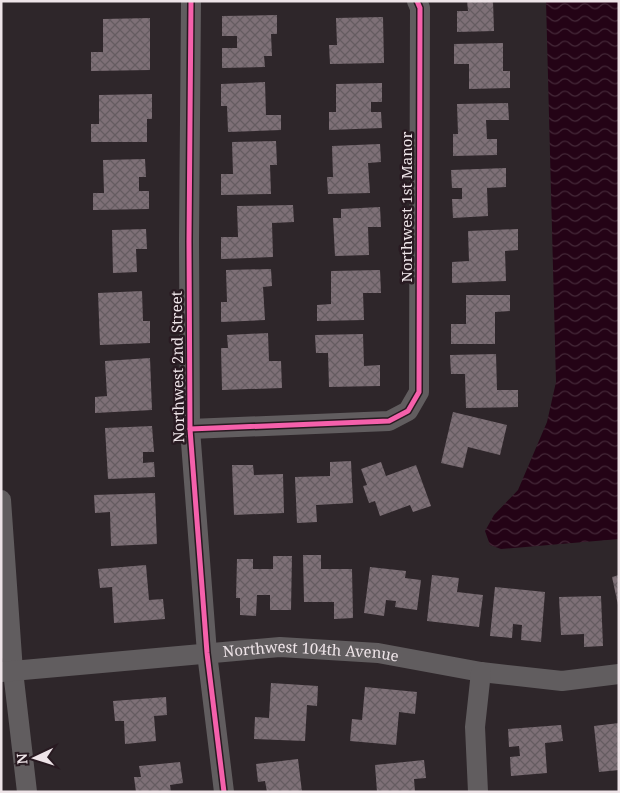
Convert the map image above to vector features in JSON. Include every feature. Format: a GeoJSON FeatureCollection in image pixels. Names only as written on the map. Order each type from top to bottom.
{"type":"FeatureCollection","features":[{"type":"Feature","properties":{"kind":"street","name":"Northwest 2nd Street"},"geometry":{"type":"LineString","coordinates":[[191,1],[190,429],[207,653],[224,792]]}},
{"type":"Feature","properties":{"kind":"street","name":"Northwest 1st Manor"},"geometry":{"type":"LineString","coordinates":[[190,429],[389,421],[408,411],[419,392],[420,8],[417,1]]}},
{"type":"Feature","properties":{"kind":"street"},"geometry":{"type":"LineString","coordinates":[[1,500],[7,672],[27,792]]}},
{"type":"Feature","properties":{"kind":"street","name":"Northwest 104th Avenue"},"geometry":{"type":"LineString","coordinates":[[7,672],[280,647],[378,653],[481,672],[562,681],[619,674]]}},
{"type":"Feature","properties":{"kind":"street"},"geometry":{"type":"LineString","coordinates":[[478,792],[475,727],[481,672]]}},
{"type":"Feature","properties":{"kind":"water"},"geometry":{"type":"Polygon","coordinates":[[[546,1],[619,1],[619,539],[501,549],[490,545],[485,531],[494,515],[518,490],[547,422],[556,382],[546,1]]]}},
{"type":"Feature","properties":{"kind":"building"},"geometry":{"type":"Polygon","coordinates":[[[467,1],[493,1],[494,31],[457,32],[457,11],[468,11],[467,1]]]}},
{"type":"Feature","properties":{"kind":"building"},"geometry":{"type":"Polygon","coordinates":[[[277,15],[277,34],[271,34],[272,56],[264,56],[265,67],[222,68],[222,48],[237,48],[237,36],[222,36],[222,16],[277,15]]]}},
{"type":"Feature","properties":{"kind":"building"},"geometry":{"type":"Polygon","coordinates":[[[383,17],[384,63],[330,64],[329,45],[337,45],[336,18],[383,17]]]}},
{"type":"Feature","properties":{"kind":"building"},"geometry":{"type":"Polygon","coordinates":[[[150,18],[150,70],[91,71],[91,52],[103,52],[103,19],[150,18]]]}},
{"type":"Feature","properties":{"kind":"building"},"geometry":{"type":"Polygon","coordinates":[[[503,43],[503,71],[510,71],[510,88],[469,89],[469,64],[454,64],[454,44],[503,43]]]}},
{"type":"Feature","properties":{"kind":"building"},"geometry":{"type":"Polygon","coordinates":[[[265,82],[266,115],[281,115],[281,130],[228,132],[227,106],[221,106],[221,84],[265,82]]]}},
{"type":"Feature","properties":{"kind":"building"},"geometry":{"type":"Polygon","coordinates":[[[382,83],[382,102],[371,102],[371,112],[381,112],[382,128],[329,130],[329,112],[336,112],[336,84],[382,83]]]}},
{"type":"Feature","properties":{"kind":"building"},"geometry":{"type":"Polygon","coordinates":[[[152,94],[152,119],[147,119],[147,142],[91,142],[91,124],[99,124],[99,95],[152,94]]]}},
{"type":"Feature","properties":{"kind":"building"},"geometry":{"type":"Polygon","coordinates":[[[508,103],[509,120],[486,120],[487,139],[497,139],[497,155],[453,156],[453,134],[458,134],[457,104],[508,103]]]}},
{"type":"Feature","properties":{"kind":"building"},"geometry":{"type":"Polygon","coordinates":[[[276,141],[277,165],[270,165],[271,194],[221,195],[221,174],[233,174],[232,142],[276,141]]]}},
{"type":"Feature","properties":{"kind":"building"},"geometry":{"type":"Polygon","coordinates":[[[380,144],[381,162],[368,163],[370,193],[328,194],[327,177],[333,177],[332,146],[380,144]]]}},
{"type":"Feature","properties":{"kind":"building"},"geometry":{"type":"Polygon","coordinates":[[[145,159],[146,177],[139,177],[139,191],[149,191],[149,209],[93,210],[93,193],[104,193],[103,160],[145,159]]]}},
{"type":"Feature","properties":{"kind":"building"},"geometry":{"type":"Polygon","coordinates":[[[506,168],[506,187],[487,188],[488,216],[453,218],[452,199],[462,199],[462,188],[452,188],[451,170],[506,168]]]}},
{"type":"Feature","properties":{"kind":"building"},"geometry":{"type":"Polygon","coordinates":[[[293,205],[294,222],[272,223],[273,257],[221,259],[221,237],[238,237],[237,206],[293,205]]]}},
{"type":"Feature","properties":{"kind":"building"},"geometry":{"type":"Polygon","coordinates":[[[380,207],[381,227],[368,227],[369,255],[335,256],[333,218],[341,218],[341,209],[380,207]]]}},
{"type":"Feature","properties":{"kind":"building"},"geometry":{"type":"Polygon","coordinates":[[[146,229],[147,249],[136,249],[137,272],[113,273],[112,230],[146,229]]]}},
{"type":"Feature","properties":{"kind":"building"},"geometry":{"type":"Polygon","coordinates":[[[518,229],[518,250],[505,251],[506,281],[452,283],[452,262],[469,261],[468,231],[518,229]]]}},
{"type":"Feature","properties":{"kind":"building"},"geometry":{"type":"Polygon","coordinates":[[[271,269],[272,286],[263,287],[265,320],[221,322],[221,302],[227,302],[226,270],[271,269]]]}},
{"type":"Feature","properties":{"kind":"building"},"geometry":{"type":"Polygon","coordinates":[[[380,270],[381,293],[363,293],[364,320],[317,321],[317,305],[331,304],[331,271],[380,270]]]}},
{"type":"Feature","properties":{"kind":"building"},"geometry":{"type":"Polygon","coordinates":[[[142,291],[143,321],[150,321],[150,343],[100,345],[98,293],[142,291]]]}},
{"type":"Feature","properties":{"kind":"building"},"geometry":{"type":"Polygon","coordinates":[[[466,295],[510,295],[510,311],[495,312],[495,344],[451,344],[451,324],[466,324],[466,295]]]}},
{"type":"Feature","properties":{"kind":"building"},"geometry":{"type":"Polygon","coordinates":[[[268,333],[269,361],[281,361],[282,388],[222,390],[221,348],[228,348],[227,335],[268,333]]]}},
{"type":"Feature","properties":{"kind":"building"},"geometry":{"type":"Polygon","coordinates":[[[363,334],[364,366],[380,365],[380,386],[329,387],[328,353],[316,353],[315,335],[363,334]]]}},
{"type":"Feature","properties":{"kind":"building"},"geometry":{"type":"Polygon","coordinates":[[[496,354],[497,390],[518,390],[518,407],[466,408],[465,374],[451,374],[450,355],[496,354]]]}},
{"type":"Feature","properties":{"kind":"building"},"geometry":{"type":"Polygon","coordinates":[[[150,358],[152,410],[95,413],[95,397],[107,396],[105,361],[150,358]]]}},
{"type":"Feature","properties":{"kind":"building"},"geometry":{"type":"Polygon","coordinates":[[[453,412],[507,425],[500,455],[468,447],[463,468],[441,463],[453,412]]]}},
{"type":"Feature","properties":{"kind":"building"},"geometry":{"type":"Polygon","coordinates":[[[152,426],[154,452],[143,452],[143,463],[154,462],[155,477],[108,479],[105,428],[152,426]]]}},
{"type":"Feature","properties":{"kind":"building"},"geometry":{"type":"Polygon","coordinates":[[[351,461],[353,503],[316,505],[317,522],[297,523],[295,477],[330,476],[330,462],[351,461]]]}},
{"type":"Feature","properties":{"kind":"building"},"geometry":{"type":"Polygon","coordinates":[[[381,462],[386,476],[416,465],[431,506],[413,512],[410,505],[380,516],[375,501],[369,503],[363,486],[367,485],[361,469],[381,462]]]}},
{"type":"Feature","properties":{"kind":"building"},"geometry":{"type":"Polygon","coordinates":[[[232,465],[253,465],[254,475],[283,474],[284,513],[234,515],[232,465]]]}},
{"type":"Feature","properties":{"kind":"building"},"geometry":{"type":"Polygon","coordinates":[[[155,493],[157,544],[111,546],[110,512],[95,513],[94,495],[155,493]]]}},
{"type":"Feature","properties":{"kind":"building"},"geometry":{"type":"Polygon","coordinates":[[[303,555],[321,555],[321,569],[352,569],[353,618],[334,619],[334,602],[304,602],[303,555]]]}},
{"type":"Feature","properties":{"kind":"building"},"geometry":{"type":"Polygon","coordinates":[[[273,556],[292,556],[291,610],[270,610],[270,595],[257,595],[256,616],[240,615],[240,598],[236,598],[237,559],[253,559],[253,569],[273,569],[273,556]]]}},
{"type":"Feature","properties":{"kind":"building"},"geometry":{"type":"Polygon","coordinates":[[[146,565],[149,600],[163,599],[165,619],[114,623],[112,587],[100,588],[98,569],[146,565]]]}},
{"type":"Feature","properties":{"kind":"building"},"geometry":{"type":"Polygon","coordinates":[[[370,567],[406,571],[405,578],[421,580],[417,610],[395,607],[396,601],[386,600],[384,616],[364,613],[370,567]]]}},
{"type":"Feature","properties":{"kind":"building"},"geometry":{"type":"Polygon","coordinates":[[[432,575],[459,578],[457,592],[483,595],[479,627],[427,621],[432,575]]]}},
{"type":"Feature","properties":{"kind":"building"},"geometry":{"type":"Polygon","coordinates":[[[619,575],[619,605],[618,605],[612,577],[619,575]]]}},
{"type":"Feature","properties":{"kind":"building"},"geometry":{"type":"Polygon","coordinates":[[[495,587],[545,592],[541,642],[521,640],[522,625],[513,624],[512,638],[490,636],[495,587]]]}},
{"type":"Feature","properties":{"kind":"building"},"geometry":{"type":"Polygon","coordinates":[[[601,596],[603,646],[584,647],[584,634],[561,635],[559,597],[601,596]]]}},
{"type":"Feature","properties":{"kind":"building"},"geometry":{"type":"Polygon","coordinates":[[[271,683],[318,686],[317,706],[307,705],[305,741],[254,739],[255,717],[269,718],[271,683]]]}},
{"type":"Feature","properties":{"kind":"building"},"geometry":{"type":"Polygon","coordinates":[[[365,687],[417,692],[415,714],[399,712],[396,745],[350,741],[352,719],[362,720],[365,687]]]}},
{"type":"Feature","properties":{"kind":"building"},"geometry":{"type":"Polygon","coordinates":[[[166,697],[167,715],[154,716],[156,741],[125,744],[124,721],[115,721],[113,701],[166,697]]]}},
{"type":"Feature","properties":{"kind":"building"},"geometry":{"type":"Polygon","coordinates":[[[619,723],[619,770],[599,772],[594,726],[619,723]]]}},
{"type":"Feature","properties":{"kind":"building"},"geometry":{"type":"Polygon","coordinates":[[[561,725],[563,741],[545,743],[547,773],[511,776],[510,757],[520,756],[519,746],[509,747],[508,729],[561,725]]]}},
{"type":"Feature","properties":{"kind":"building"},"geometry":{"type":"Polygon","coordinates":[[[298,759],[302,792],[267,792],[265,781],[258,782],[256,764],[298,759]]]}},
{"type":"Feature","properties":{"kind":"building"},"geometry":{"type":"Polygon","coordinates":[[[424,760],[426,778],[414,779],[415,792],[377,792],[375,765],[424,760]]]}},
{"type":"Feature","properties":{"kind":"building"},"geometry":{"type":"Polygon","coordinates":[[[180,762],[183,783],[170,785],[171,792],[136,792],[134,777],[141,777],[139,766],[180,762]]]}},
{"type":"Feature","properties":{"kind":"cycle path"},"geometry":{"type":"LineString","coordinates":[[191,1],[190,429],[207,653],[224,792]]}},
{"type":"Feature","properties":{"kind":"cycle path"},"geometry":{"type":"LineString","coordinates":[[190,429],[389,421],[408,411],[419,392],[420,8],[417,1]]}}]}
